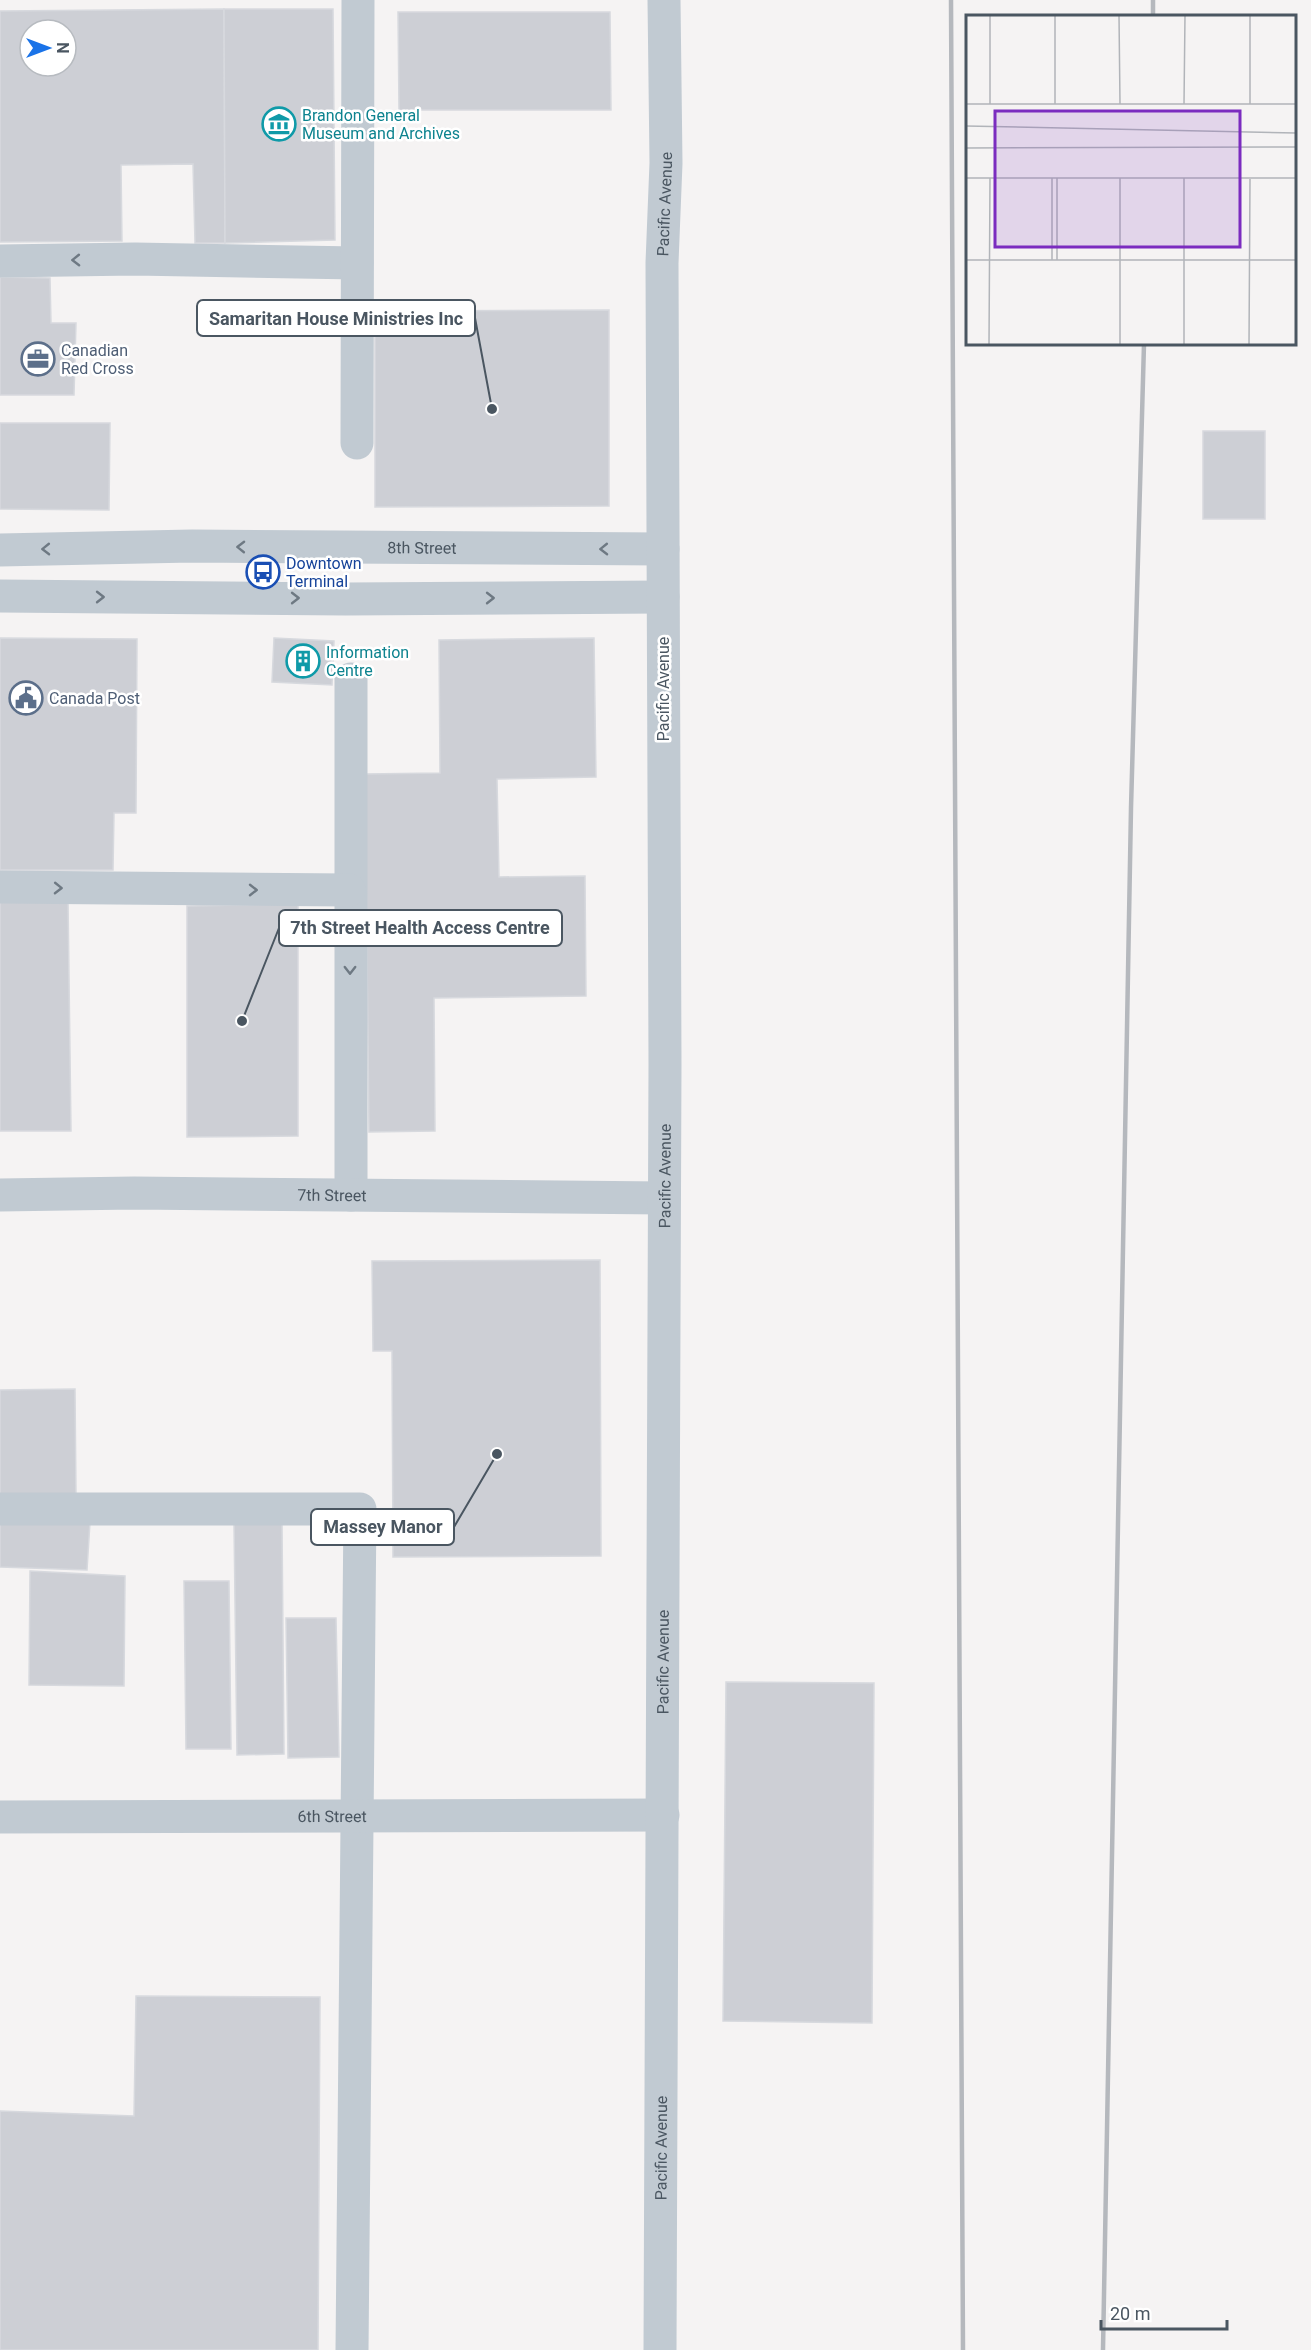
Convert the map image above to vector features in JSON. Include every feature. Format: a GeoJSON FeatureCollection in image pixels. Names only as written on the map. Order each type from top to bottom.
{"type":"FeatureCollection","features":[{"type":"Feature","properties":{"kind":"street"},"geometry":{"type":"LineString","coordinates":[[357,443],[358,0]]}},
{"type":"Feature","properties":{"kind":"street","name":"Pacific Avenue"},"geometry":{"type":"LineString","coordinates":[[660,2350],[663,1815],[662,263],[666,163],[664,0]]}},
{"type":"Feature","properties":{"kind":"street"},"geometry":{"type":"LineString","coordinates":[[0,261],[135,259],[357,263]]}},
{"type":"Feature","properties":{"kind":"street","name":"8th Street"},"geometry":{"type":"LineString","coordinates":[[0,550],[192,546],[663,549]]}},
{"type":"Feature","properties":{"kind":"street"},"geometry":{"type":"LineString","coordinates":[[0,596],[334,599],[663,597]]}},
{"type":"Feature","properties":{"kind":"street"},"geometry":{"type":"LineString","coordinates":[[351,679],[349,890],[351,1195]]}},
{"type":"Feature","properties":{"kind":"street"},"geometry":{"type":"LineString","coordinates":[[0,887],[349,890]]}},
{"type":"Feature","properties":{"kind":"street","name":"7th Street"},"geometry":{"type":"LineString","coordinates":[[0,1195],[663,1198]]}},
{"type":"Feature","properties":{"kind":"street"},"geometry":{"type":"LineString","coordinates":[[0,1509],[360,1509],[352,2350]]}},
{"type":"Feature","properties":{"kind":"street","name":"6th Street"},"geometry":{"type":"LineString","coordinates":[[0,1817],[663,1815]]}},
{"type":"Feature","properties":{"kind":"building"},"geometry":{"type":"Polygon","coordinates":[[[224,9],[225,243],[195,243],[193,164],[121,165],[122,241],[0,242],[0,11],[224,9]]]}},
{"type":"Feature","properties":{"kind":"building","name":"Brandon General Museum and Archives"},"geometry":{"type":"Polygon","coordinates":[[[224,9],[333,9],[335,240],[225,243],[224,9]]]}},
{"type":"Feature","properties":{"kind":"building"},"geometry":{"type":"Polygon","coordinates":[[[398,12],[610,12],[611,110],[399,110],[398,12]]]}},
{"type":"Feature","properties":{"kind":"building","name":"Canadian Red Cross"},"geometry":{"type":"Polygon","coordinates":[[[0,277],[50,278],[51,323],[76,323],[74,395],[0,395],[0,277]]]}},
{"type":"Feature","properties":{"kind":"building"},"geometry":{"type":"Polygon","coordinates":[[[609,310],[609,506],[375,507],[375,311],[609,310]]]}},
{"type":"Feature","properties":{"kind":"building"},"geometry":{"type":"Polygon","coordinates":[[[0,423],[110,423],[109,510],[0,509],[0,423]]]}},
{"type":"Feature","properties":{"kind":"building"},"geometry":{"type":"Polygon","coordinates":[[[1203,431],[1265,431],[1265,519],[1203,519],[1203,431]]]}},
{"type":"Feature","properties":{"kind":"building"},"geometry":{"type":"Polygon","coordinates":[[[0,638],[137,639],[136,813],[114,813],[113,870],[0,870],[0,638]]]}},
{"type":"Feature","properties":{"kind":"building","name":"Information Centre"},"geometry":{"type":"Polygon","coordinates":[[[274,638],[334,641],[332,685],[272,682],[274,638]]]}},
{"type":"Feature","properties":{"kind":"building"},"geometry":{"type":"Polygon","coordinates":[[[594,638],[596,777],[497,779],[499,877],[585,876],[586,996],[434,998],[435,1131],[369,1132],[365,774],[440,773],[439,640],[594,638]]]}},
{"type":"Feature","properties":{"kind":"building"},"geometry":{"type":"Polygon","coordinates":[[[68,899],[71,1131],[0,1131],[0,900],[68,899]]]}},
{"type":"Feature","properties":{"kind":"building"},"geometry":{"type":"Polygon","coordinates":[[[298,904],[298,1136],[187,1137],[187,906],[298,904]]]}},
{"type":"Feature","properties":{"kind":"building"},"geometry":{"type":"Polygon","coordinates":[[[600,1260],[601,1556],[393,1557],[392,1351],[373,1351],[372,1261],[600,1260]]]}},
{"type":"Feature","properties":{"kind":"building"},"geometry":{"type":"Polygon","coordinates":[[[75,1389],[76,1494],[0,1495],[0,1390],[75,1389]]]}},
{"type":"Feature","properties":{"kind":"building"},"geometry":{"type":"Polygon","coordinates":[[[0,1520],[90,1522],[87,1570],[0,1567],[0,1520]]]}},
{"type":"Feature","properties":{"kind":"building"},"geometry":{"type":"Polygon","coordinates":[[[282,1523],[284,1754],[237,1755],[234,1524],[282,1523]]]}},
{"type":"Feature","properties":{"kind":"building"},"geometry":{"type":"Polygon","coordinates":[[[30,1571],[125,1576],[124,1686],[29,1685],[30,1571]]]}},
{"type":"Feature","properties":{"kind":"building"},"geometry":{"type":"Polygon","coordinates":[[[184,1581],[229,1581],[231,1749],[186,1749],[184,1581]]]}},
{"type":"Feature","properties":{"kind":"building"},"geometry":{"type":"Polygon","coordinates":[[[286,1618],[336,1618],[339,1757],[288,1758],[286,1618]]]}},
{"type":"Feature","properties":{"kind":"building"},"geometry":{"type":"Polygon","coordinates":[[[726,1682],[874,1683],[872,2023],[723,2021],[726,1682]]]}},
{"type":"Feature","properties":{"kind":"building"},"geometry":{"type":"Polygon","coordinates":[[[136,1996],[320,1997],[318,2350],[0,2350],[0,2111],[134,2116],[136,1996]]]}},
{"type":"Feature","properties":{"kind":"railway"},"geometry":{"type":"LineString","coordinates":[[951,0],[963,2350]]}},
{"type":"Feature","properties":{"kind":"railway"},"geometry":{"type":"LineString","coordinates":[[1153,0],[1153,15]]}},
{"type":"Feature","properties":{"kind":"railway"},"geometry":{"type":"LineString","coordinates":[[1103,2350],[1131,808],[1144,345]]}},
{"type":"Feature","properties":{"kind":"place","name":"Brandon General Museum and Archives"},"geometry":{"type":"Point","coordinates":[279,124]}},
{"type":"Feature","properties":{"kind":"place","name":"Canadian Red Cross"},"geometry":{"type":"Point","coordinates":[38,359]}},
{"type":"Feature","properties":{"kind":"place","name":"Samaritan House Ministries Inc"},"geometry":{"type":"Point","coordinates":[492,409]}},
{"type":"Feature","properties":{"kind":"place","name":"Downtown Terminal"},"geometry":{"type":"Point","coordinates":[263,572]}},
{"type":"Feature","properties":{"kind":"place","name":"Information Centre"},"geometry":{"type":"Point","coordinates":[303,661]}},
{"type":"Feature","properties":{"kind":"place","name":"Canada Post"},"geometry":{"type":"Point","coordinates":[26,698]}},
{"type":"Feature","properties":{"kind":"place","name":"7th Street Health Access Centre"},"geometry":{"type":"Point","coordinates":[242,1021]}},
{"type":"Feature","properties":{"kind":"place","name":"Massey Manor"},"geometry":{"type":"Point","coordinates":[497,1454]}}]}
